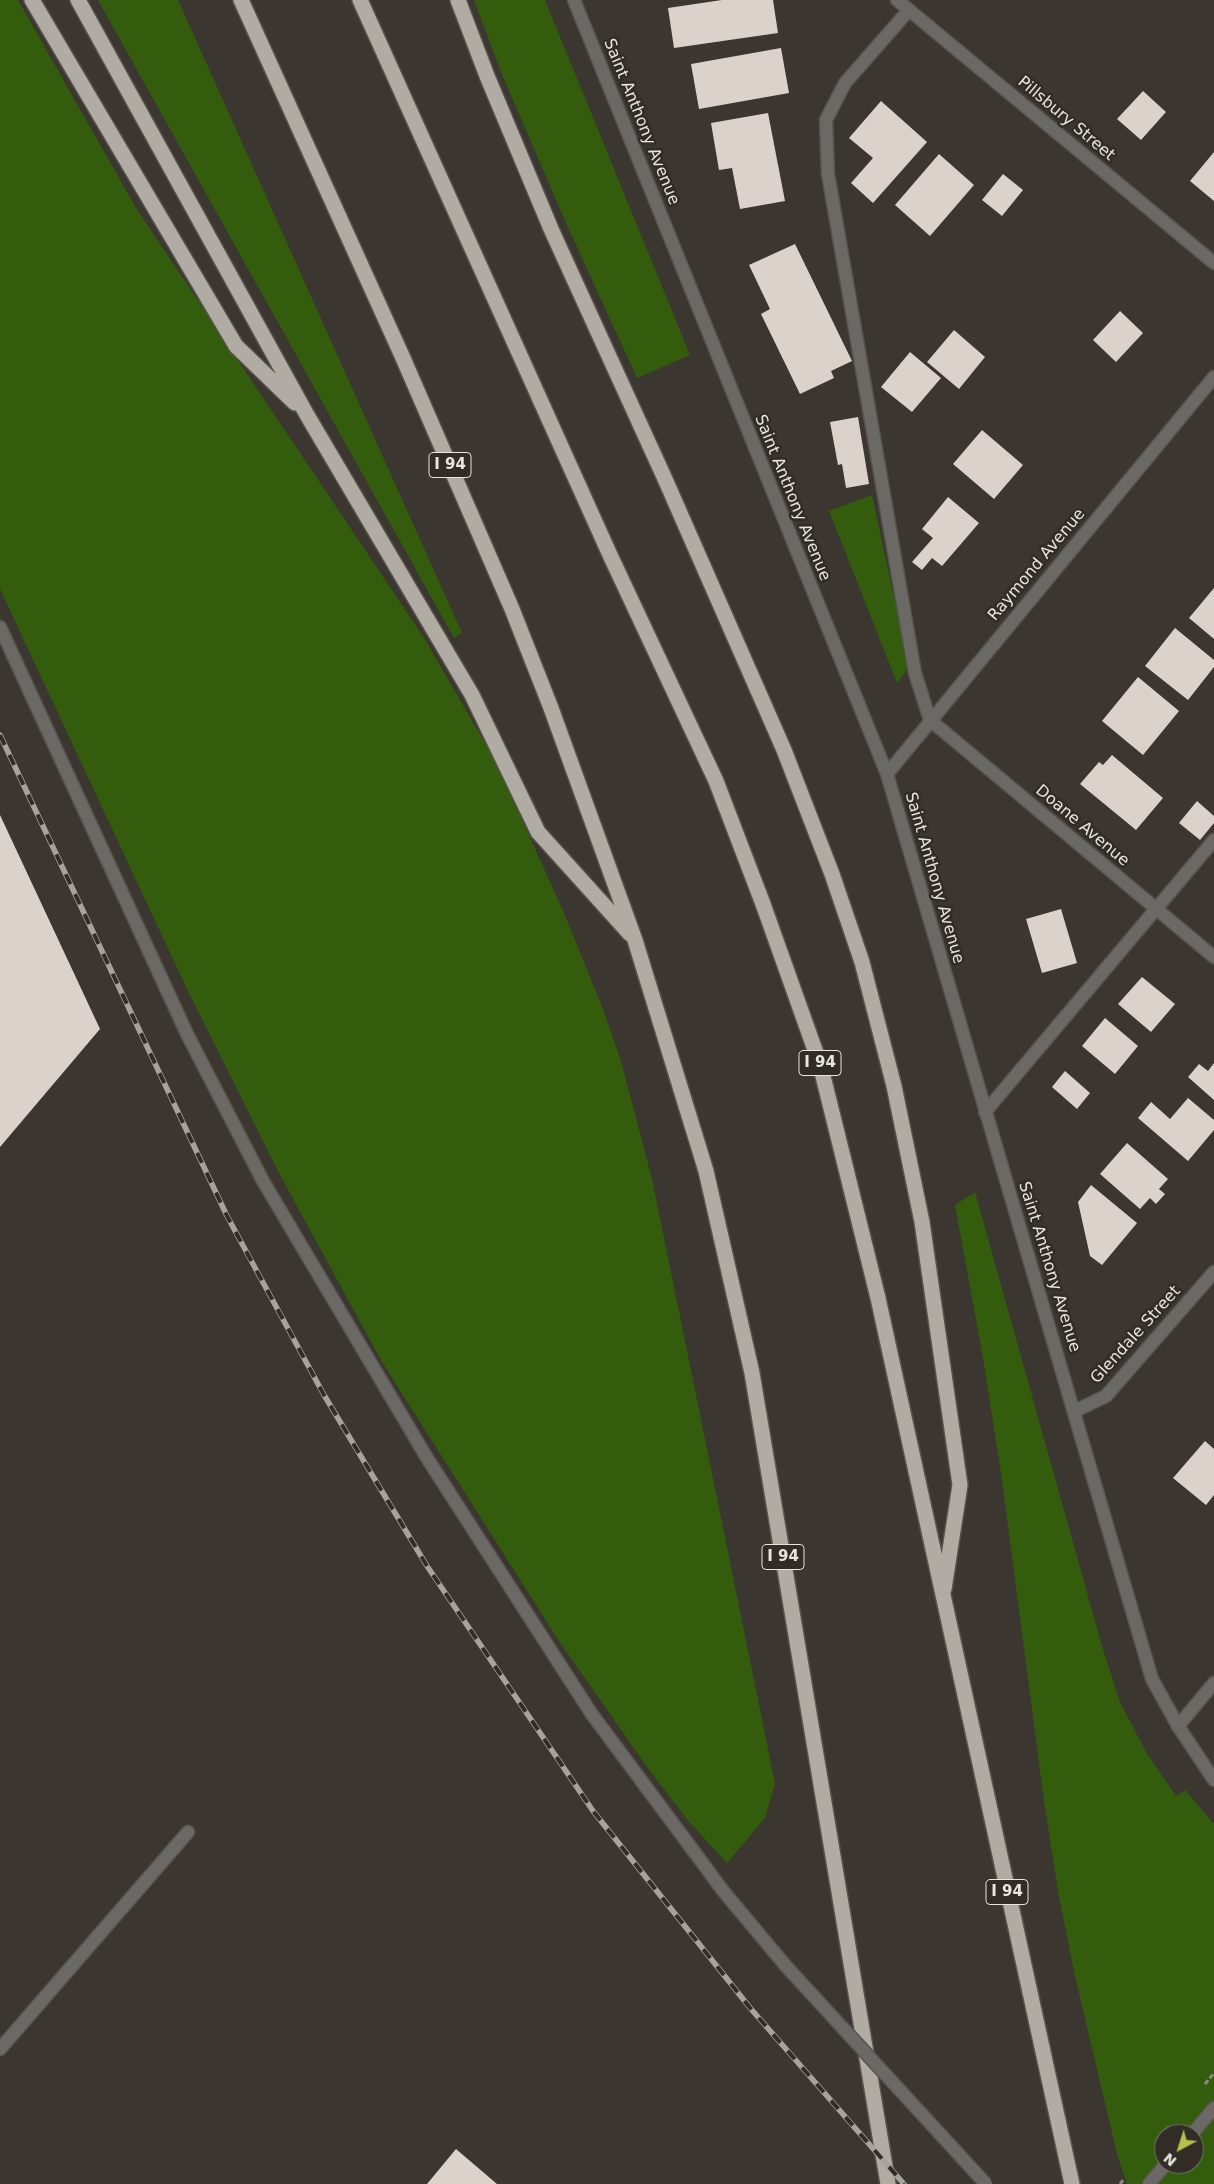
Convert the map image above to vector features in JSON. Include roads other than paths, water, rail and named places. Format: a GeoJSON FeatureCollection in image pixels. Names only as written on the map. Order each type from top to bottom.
{"type":"FeatureCollection","features":[{"type":"Feature","properties":{"kind":"highway"},"geometry":{"type":"LineString","coordinates":[[32,0],[236,346],[306,415]]}},
{"type":"Feature","properties":{"kind":"highway"},"geometry":{"type":"LineString","coordinates":[[78,0],[306,415],[472,694],[538,832],[635,940]]}},
{"type":"Feature","properties":{"kind":"highway","name":"I 94"},"geometry":{"type":"LineString","coordinates":[[241,0],[403,358],[512,609],[583,791],[635,940],[706,1171],[752,1373],[888,2184]]}},
{"type":"Feature","properties":{"kind":"highway","name":"I 94"},"geometry":{"type":"LineString","coordinates":[[360,0],[610,555],[716,781],[763,904],[820,1064],[880,1308],[942,1600],[1072,2184]]}},
{"type":"Feature","properties":{"kind":"highway"},"geometry":{"type":"LineString","coordinates":[[458,0],[487,76],[551,229],[666,479],[784,750],[832,874],[862,962],[894,1086],[922,1222],[960,1484],[942,1600]]}},
{"type":"Feature","properties":{"kind":"street","name":"Saint Anthony Avenue"},"geometry":{"type":"LineString","coordinates":[[574,0],[887,774],[1152,1679],[1178,1726],[1214,1780]]}},
{"type":"Feature","properties":{"kind":"street","name":"Pillsbury Street"},"geometry":{"type":"LineString","coordinates":[[896,0],[1214,263]]}},
{"type":"Feature","properties":{"kind":"street"},"geometry":{"type":"LineString","coordinates":[[909,10],[845,83],[826,120],[830,184],[915,673],[930,720]]}},
{"type":"Feature","properties":{"kind":"street","name":"Raymond Avenue"},"geometry":{"type":"LineString","coordinates":[[887,774],[1214,377]]}},
{"type":"Feature","properties":{"kind":"street"},"geometry":{"type":"LineString","coordinates":[[0,627],[187,1034],[263,1181],[427,1458],[591,1713],[724,1892],[785,1965],[986,2184]]}},
{"type":"Feature","properties":{"kind":"street","name":"Doane Avenue"},"geometry":{"type":"LineString","coordinates":[[930,720],[1214,957]]}},
{"type":"Feature","properties":{"kind":"street"},"geometry":{"type":"LineString","coordinates":[[985,1112],[1214,840]]}},
{"type":"Feature","properties":{"kind":"street","name":"Glendale Street"},"geometry":{"type":"LineString","coordinates":[[1075,1411],[1106,1396],[1214,1272]]}},
{"type":"Feature","properties":{"kind":"street"},"geometry":{"type":"LineString","coordinates":[[1178,1726],[1214,1683]]}},
{"type":"Feature","properties":{"kind":"street"},"geometry":{"type":"LineString","coordinates":[[0,2049],[188,1832]]}},
{"type":"Feature","properties":{"kind":"street"},"geometry":{"type":"LineString","coordinates":[[1200,2124],[1214,2108]]}},
{"type":"Feature","properties":{"kind":"street"},"geometry":{"type":"LineString","coordinates":[[1149,2184],[1158,2174]]}},
{"type":"Feature","properties":{"kind":"railway"},"geometry":{"type":"LineString","coordinates":[[0,735],[227,1216],[324,1395],[427,1566],[593,1811],[751,2009],[904,2184]]}}]}
